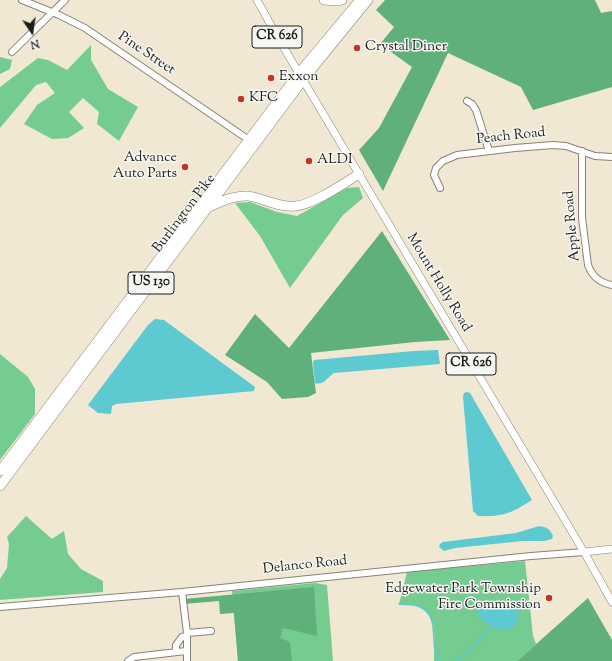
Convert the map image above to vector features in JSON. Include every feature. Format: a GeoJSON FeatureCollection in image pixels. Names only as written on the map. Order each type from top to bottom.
{"type":"FeatureCollection","features":[{"type":"Feature","properties":{"kind":"highway"},"geometry":{"type":"LineString","coordinates":[[324,0],[342,0]]}},
{"type":"Feature","properties":{"kind":"highway","name":"Burlington Pike"},"geometry":{"type":"LineString","coordinates":[[0,471],[249,140],[360,0]]}},
{"type":"Feature","properties":{"kind":"highway","name":"Burlington Pike"},"geometry":{"type":"LineString","coordinates":[[0,486],[206,208],[301,76],[368,0]]}},
{"type":"Feature","properties":{"kind":"highway"},"geometry":{"type":"LineString","coordinates":[[206,208],[240,196],[249,196],[281,205],[296,206],[311,202],[358,174]]}},
{"type":"Feature","properties":{"kind":"main road","name":"CR 626"},"geometry":{"type":"LineString","coordinates":[[257,0],[301,76]]}},
{"type":"Feature","properties":{"kind":"main road","name":"Mount Holly Road"},"geometry":{"type":"LineString","coordinates":[[301,76],[584,552],[612,602]]}},
{"type":"Feature","properties":{"kind":"main road","name":"Delanco Road"},"geometry":{"type":"LineString","coordinates":[[584,552],[612,549]]}},
{"type":"Feature","properties":{"kind":"street","name":"Pine Street"},"geometry":{"type":"LineString","coordinates":[[22,0],[72,21],[92,32],[249,140]]}},
{"type":"Feature","properties":{"kind":"street"},"geometry":{"type":"LineString","coordinates":[[12,52],[65,0]]}},
{"type":"Feature","properties":{"kind":"street"},"geometry":{"type":"LineString","coordinates":[[467,101],[472,104],[476,110],[489,151]]}},
{"type":"Feature","properties":{"kind":"street","name":"Peach Road"},"geometry":{"type":"LineString","coordinates":[[440,188],[435,179],[435,171],[439,164],[443,161],[457,155],[554,145],[566,146],[595,156],[612,157]]}},
{"type":"Feature","properties":{"kind":"street","name":"Apple Road"},"geometry":{"type":"LineString","coordinates":[[582,151],[582,218],[588,265],[596,278],[612,285]]}},
{"type":"Feature","properties":{"kind":"street","name":"Delanco Road"},"geometry":{"type":"LineString","coordinates":[[0,607],[182,592],[531,556],[584,552]]}},
{"type":"Feature","properties":{"kind":"street"},"geometry":{"type":"LineString","coordinates":[[182,592],[187,661]]}},
{"type":"Feature","properties":{"kind":"street"},"geometry":{"type":"LineString","coordinates":[[176,652],[176,645],[182,636],[186,634],[211,631]]}},
{"type":"Feature","properties":{"kind":"street"},"geometry":{"type":"LineString","coordinates":[[128,661],[134,657],[150,658],[186,651]]}},
{"type":"Feature","properties":{"kind":"green space"},"geometry":{"type":"Polygon","coordinates":[[[385,0],[595,0],[601,13],[612,11],[612,87],[533,110],[521,87],[448,53],[383,191],[359,150],[379,128],[412,67],[380,44],[394,27],[376,10],[385,0]]]}},
{"type":"Feature","properties":{"kind":"green space"},"geometry":{"type":"Polygon","coordinates":[[[91,45],[91,60],[108,89],[138,107],[119,141],[97,124],[99,112],[83,98],[69,112],[84,128],[68,138],[52,139],[24,124],[37,105],[55,93],[46,82],[36,85],[0,128],[0,87],[38,58],[48,60],[67,70],[91,45]]]}},
{"type":"Feature","properties":{"kind":"green space"},"geometry":{"type":"Polygon","coordinates":[[[0,57],[12,60],[10,69],[0,74],[0,57]]]}},
{"type":"Feature","properties":{"kind":"green space"},"geometry":{"type":"Polygon","coordinates":[[[359,187],[363,198],[343,215],[290,288],[260,236],[235,203],[250,202],[277,212],[297,216],[347,188],[359,187]]]}},
{"type":"Feature","properties":{"kind":"green space"},"geometry":{"type":"Polygon","coordinates":[[[382,231],[450,340],[415,342],[311,353],[316,393],[308,397],[282,399],[267,382],[225,355],[255,314],[289,348],[382,231]]]}},
{"type":"Feature","properties":{"kind":"green space"},"geometry":{"type":"Polygon","coordinates":[[[0,354],[28,377],[35,389],[35,414],[0,460],[0,354]]]}},
{"type":"Feature","properties":{"kind":"green space"},"geometry":{"type":"Polygon","coordinates":[[[26,516],[52,539],[64,531],[68,554],[81,569],[103,581],[103,592],[0,600],[0,579],[7,568],[9,544],[7,537],[26,516]]]}},
{"type":"Feature","properties":{"kind":"green space"},"geometry":{"type":"Polygon","coordinates":[[[525,561],[533,636],[536,644],[517,661],[434,661],[435,639],[433,623],[430,616],[426,611],[418,606],[399,604],[407,572],[525,561]]]}},
{"type":"Feature","properties":{"kind":"green space"},"geometry":{"type":"Polygon","coordinates":[[[315,583],[327,585],[333,661],[238,661],[232,591],[315,583]]]}},
{"type":"Feature","properties":{"kind":"green space"},"geometry":{"type":"Polygon","coordinates":[[[314,587],[317,636],[283,628],[280,638],[290,642],[292,661],[238,661],[234,613],[220,614],[219,601],[184,604],[184,599],[314,587]]]}},
{"type":"Feature","properties":{"kind":"green space"},"geometry":{"type":"Polygon","coordinates":[[[588,598],[612,640],[612,661],[517,661],[588,598]]]}},
{"type":"Feature","properties":{"kind":"water"},"geometry":{"type":"Polygon","coordinates":[[[155,319],[164,320],[255,387],[254,391],[116,404],[112,406],[111,414],[98,413],[88,405],[148,325],[155,319]]]}},
{"type":"Feature","properties":{"kind":"water"},"geometry":{"type":"Polygon","coordinates":[[[438,350],[440,364],[334,373],[323,382],[318,384],[315,383],[314,360],[438,350]]]}},
{"type":"Feature","properties":{"kind":"water"},"geometry":{"type":"Polygon","coordinates":[[[464,393],[470,393],[532,500],[513,511],[501,515],[478,516],[473,511],[463,397],[464,393]]]}},
{"type":"Feature","properties":{"kind":"water"},"geometry":{"type":"Polygon","coordinates":[[[539,526],[549,530],[553,536],[552,539],[544,541],[523,541],[455,548],[444,551],[439,547],[443,542],[516,533],[539,526]]]}},
{"type":"Feature","properties":{"kind":"water"},"geometry":{"type":"Polygon","coordinates":[[[491,602],[493,607],[496,609],[519,608],[517,623],[506,630],[503,630],[496,628],[482,620],[478,615],[477,604],[491,602]]]}},
{"type":"Feature","properties":{"kind":"waterway"},"geometry":{"type":"LineString","coordinates":[[399,604],[418,606],[428,613],[432,621],[435,648],[439,661]]}},
{"type":"Feature","properties":{"kind":"waterway"},"geometry":{"type":"LineString","coordinates":[[456,661],[466,655],[493,625]]}},
{"type":"Feature","properties":{"kind":"place","name":"Crystal Diner"},"geometry":{"type":"Point","coordinates":[357,48]}},
{"type":"Feature","properties":{"kind":"place","name":"Exxon"},"geometry":{"type":"Point","coordinates":[271,78]}},
{"type":"Feature","properties":{"kind":"place","name":"KFC"},"geometry":{"type":"Point","coordinates":[241,99]}},
{"type":"Feature","properties":{"kind":"place","name":"ALDI"},"geometry":{"type":"Point","coordinates":[309,161]}},
{"type":"Feature","properties":{"kind":"place","name":"Advance Auto Parts"},"geometry":{"type":"Point","coordinates":[185,167]}},
{"type":"Feature","properties":{"kind":"place","name":"Edgewater Park Township Fire Commission"},"geometry":{"type":"Point","coordinates":[549,598]}}]}
